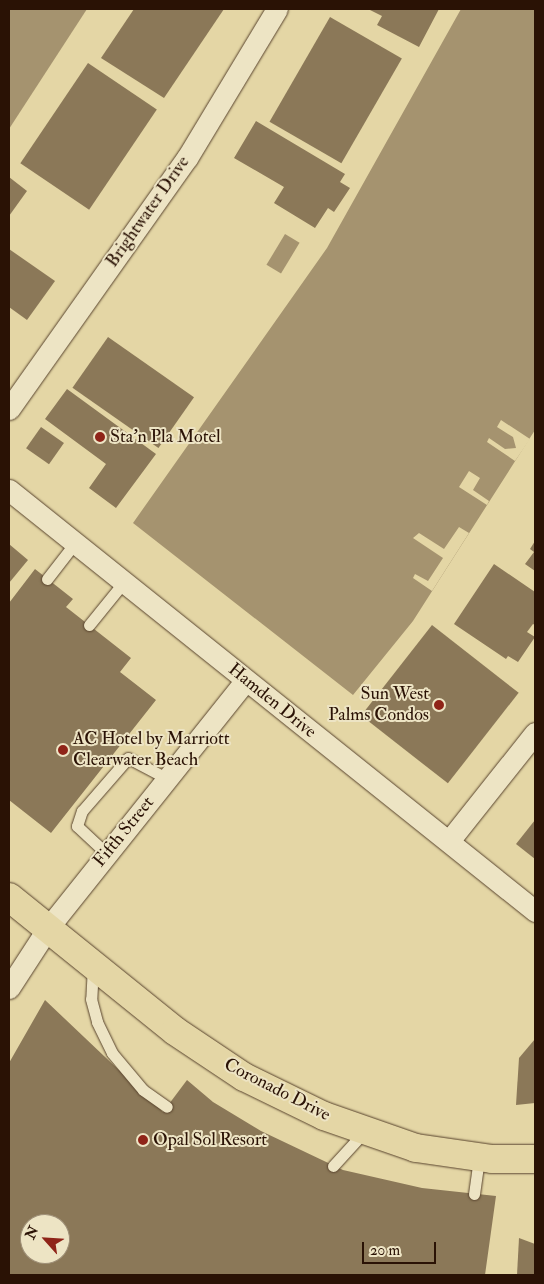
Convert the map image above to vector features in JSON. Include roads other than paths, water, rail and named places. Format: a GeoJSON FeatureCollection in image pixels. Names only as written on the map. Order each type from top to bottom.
{"type":"FeatureCollection","features":[{"type":"Feature","properties":{"kind":"main road","name":"Coronado Drive"},"geometry":{"type":"LineString","coordinates":[[9,897],[175,1031],[244,1077],[324,1116],[416,1148],[479,1157],[535,1160]]}},
{"type":"Feature","properties":{"kind":"street","name":"Brightwater Drive"},"geometry":{"type":"LineString","coordinates":[[9,409],[187,158],[277,9]]}},
{"type":"Feature","properties":{"kind":"street","name":"Hamden Drive"},"geometry":{"type":"LineString","coordinates":[[9,490],[535,911]]}},
{"type":"Feature","properties":{"kind":"street","name":"Fifth Street"},"geometry":{"type":"LineString","coordinates":[[9,988],[48,928],[246,680]]}},
{"type":"Feature","properties":{"kind":"street"},"geometry":{"type":"LineString","coordinates":[[449,841],[535,733]]}},
{"type":"Feature","properties":{"kind":"lane"},"geometry":{"type":"LineString","coordinates":[[48,579],[75,543]]}},
{"type":"Feature","properties":{"kind":"lane"},"geometry":{"type":"LineString","coordinates":[[89,625],[124,582]]}},
{"type":"Feature","properties":{"kind":"lane"},"geometry":{"type":"LineString","coordinates":[[107,854],[76,826],[82,811],[128,758],[168,779]]}},
{"type":"Feature","properties":{"kind":"lane"},"geometry":{"type":"LineString","coordinates":[[93,965],[91,999],[97,1022],[112,1053],[143,1090],[167,1106]]}},
{"type":"Feature","properties":{"kind":"lane"},"geometry":{"type":"LineString","coordinates":[[334,1166],[365,1131]]}},
{"type":"Feature","properties":{"kind":"lane"},"geometry":{"type":"LineString","coordinates":[[474,1194],[479,1157]]}},
{"type":"Feature","properties":{"kind":"place","name":"Sta'n Pla Motel"},"geometry":{"type":"Point","coordinates":[100,437]}},
{"type":"Feature","properties":{"kind":"place","name":"Sun West Palms Condos"},"geometry":{"type":"Point","coordinates":[439,705]}},
{"type":"Feature","properties":{"kind":"place","name":"AC Hotel by Marriott Clearwater Beach"},"geometry":{"type":"Point","coordinates":[63,750]}},
{"type":"Feature","properties":{"kind":"place","name":"Opal Sol Resort"},"geometry":{"type":"Point","coordinates":[143,1140]}}]}
